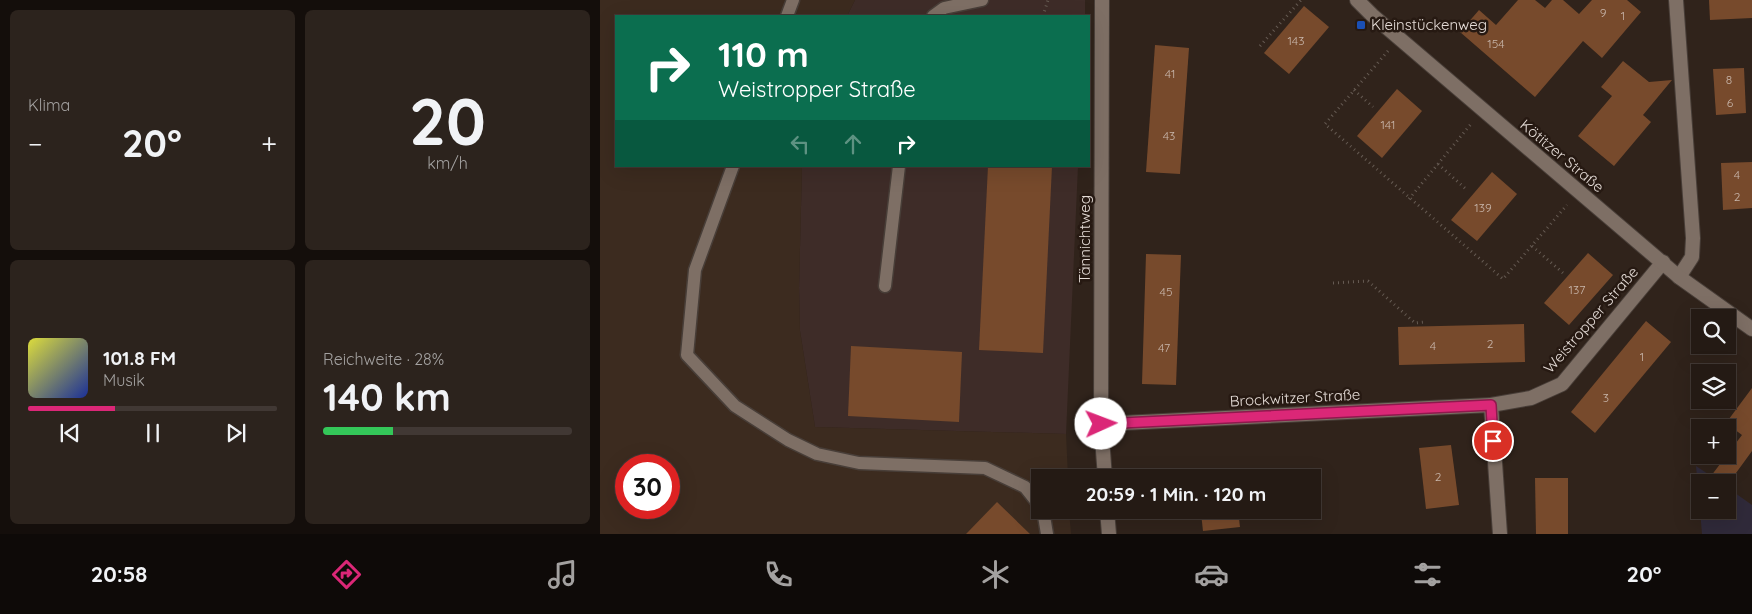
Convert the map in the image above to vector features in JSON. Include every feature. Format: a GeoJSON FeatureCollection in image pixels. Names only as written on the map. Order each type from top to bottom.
{"type":"FeatureCollection","features":[{"type":"Feature","properties":{"kind":"street","name":"Tännichtweg"},"geometry":{"type":"LineString","coordinates":[[1102,0],[1101,424],[1104,469]]}},
{"type":"Feature","properties":{"kind":"street","name":"Kötitzer Straße"},"geometry":{"type":"LineString","coordinates":[[1357,0],[1679,277],[1752,329]]}},
{"type":"Feature","properties":{"kind":"street"},"geometry":{"type":"LineString","coordinates":[[1676,0],[1693,238],[1692,257],[1679,277]]}},
{"type":"Feature","properties":{"kind":"street","name":"Weistropper Straße"},"geometry":{"type":"LineString","coordinates":[[1491,405],[1531,398],[1562,384],[1663,262]]}},
{"type":"Feature","properties":{"kind":"street","name":"Brockwitzer Straße"},"geometry":{"type":"LineString","coordinates":[[1101,424],[1491,405]]}},
{"type":"Feature","properties":{"kind":"street"},"geometry":{"type":"LineString","coordinates":[[1491,405],[1500,534]]}},
{"type":"Feature","properties":{"kind":"street"},"geometry":{"type":"LineString","coordinates":[[1108,519],[1109,534]]}},
{"type":"Feature","properties":{"kind":"lane"},"geometry":{"type":"LineString","coordinates":[[787,15],[793,0]]}},
{"type":"Feature","properties":{"kind":"lane"},"geometry":{"type":"LineString","coordinates":[[934,15],[944,8],[982,0]]}},
{"type":"Feature","properties":{"kind":"lane"},"geometry":{"type":"LineString","coordinates":[[733,167],[695,270],[687,355],[735,406],[788,440],[817,454],[859,463],[985,468],[1025,487],[1031,495]]}},
{"type":"Feature","properties":{"kind":"lane"},"geometry":{"type":"LineString","coordinates":[[886,286],[899,167]]}},
{"type":"Feature","properties":{"kind":"lane"},"geometry":{"type":"LineString","coordinates":[[1045,519],[1048,534]]}},
{"type":"Feature","properties":{"kind":"path"},"geometry":{"type":"LineString","coordinates":[[1043,15],[1048,0]]}},
{"type":"Feature","properties":{"kind":"path"},"geometry":{"type":"LineString","coordinates":[[1260,46],[1301,0]]}},
{"type":"Feature","properties":{"kind":"path"},"geometry":{"type":"LineString","coordinates":[[1399,38],[1325,124],[1503,279],[1579,191]]}},
{"type":"Feature","properties":{"kind":"path"},"geometry":{"type":"LineString","coordinates":[[1354,90],[1373,107]]}},
{"type":"Feature","properties":{"kind":"path"},"geometry":{"type":"LineString","coordinates":[[1409,199],[1483,110]]}},
{"type":"Feature","properties":{"kind":"path"},"geometry":{"type":"LineString","coordinates":[[1438,164],[1467,190]]}},
{"type":"Feature","properties":{"kind":"path"},"geometry":{"type":"LineString","coordinates":[[1532,246],[1562,273]]}},
{"type":"Feature","properties":{"kind":"path"},"geometry":{"type":"LineString","coordinates":[[1333,283],[1368,281],[1415,323],[1424,322]]}},
{"type":"Feature","properties":{"kind":"shaded area"},"geometry":{"type":"Polygon","coordinates":[[[600,0],[855,0],[848,15],[615,15],[615,167],[802,167],[799,288],[800,331],[815,427],[1066,434],[1068,469],[1031,469],[1031,519],[1070,519],[1071,534],[600,534],[600,0]]]}},
{"type":"Feature","properties":{"kind":"shaded area"},"geometry":{"type":"Polygon","coordinates":[[[855,0],[1085,0],[1085,15],[848,15],[855,0]]]}},
{"type":"Feature","properties":{"kind":"shaded area"},"geometry":{"type":"Polygon","coordinates":[[[802,167],[1078,167],[1066,434],[815,427],[800,331],[799,288],[802,167]]]}},
{"type":"Feature","properties":{"kind":"shaded area"},"geometry":{"type":"Polygon","coordinates":[[[1696,466],[1708,474],[1697,474],[1696,466]]]}},
{"type":"Feature","properties":{"kind":"shaded area"},"geometry":{"type":"Polygon","coordinates":[[[1736,494],[1752,505],[1752,534],[1702,534],[1701,519],[1736,519],[1736,494]]]}},
{"type":"Feature","properties":{"kind":"building"},"geometry":{"type":"Polygon","coordinates":[[[1518,0],[1535,0],[1545,8],[1552,0],[1563,0],[1579,14],[1592,0],[1627,0],[1641,12],[1602,58],[1583,41],[1535,97],[1460,32],[1479,10],[1496,25],[1518,0]]]}},
{"type":"Feature","properties":{"kind":"building"},"geometry":{"type":"Polygon","coordinates":[[[1709,0],[1752,0],[1752,18],[1710,20],[1709,0]]]}},
{"type":"Feature","properties":{"kind":"building"},"geometry":{"type":"Polygon","coordinates":[[[1304,6],[1329,27],[1289,74],[1264,53],[1304,6]]]}},
{"type":"Feature","properties":{"kind":"building"},"geometry":{"type":"Polygon","coordinates":[[[1155,45],[1189,48],[1180,174],[1146,172],[1155,45]]]}},
{"type":"Feature","properties":{"kind":"building"},"geometry":{"type":"Polygon","coordinates":[[[1623,61],[1649,82],[1672,80],[1643,115],[1651,122],[1614,166],[1578,136],[1612,96],[1601,87],[1623,61]]]}},
{"type":"Feature","properties":{"kind":"building"},"geometry":{"type":"Polygon","coordinates":[[[1744,68],[1746,113],[1716,115],[1713,69],[1744,68]]]}},
{"type":"Feature","properties":{"kind":"building"},"geometry":{"type":"Polygon","coordinates":[[[1397,89],[1422,111],[1382,158],[1357,136],[1397,89]]]}},
{"type":"Feature","properties":{"kind":"building"},"geometry":{"type":"Polygon","coordinates":[[[1752,162],[1752,208],[1723,210],[1721,163],[1752,162]]]}},
{"type":"Feature","properties":{"kind":"building"},"geometry":{"type":"Polygon","coordinates":[[[988,167],[1052,167],[1043,353],[979,350],[988,167]]]}},
{"type":"Feature","properties":{"kind":"building"},"geometry":{"type":"Polygon","coordinates":[[[1492,172],[1517,194],[1477,241],[1451,220],[1492,172]]]}},
{"type":"Feature","properties":{"kind":"building"},"geometry":{"type":"Polygon","coordinates":[[[1588,253],[1613,275],[1569,325],[1544,303],[1588,253]]]}},
{"type":"Feature","properties":{"kind":"building"},"geometry":{"type":"Polygon","coordinates":[[[1146,254],[1181,255],[1176,385],[1142,384],[1146,254]]]}},
{"type":"Feature","properties":{"kind":"building"},"geometry":{"type":"Polygon","coordinates":[[[1646,321],[1671,342],[1595,433],[1571,412],[1646,321]]]}},
{"type":"Feature","properties":{"kind":"building"},"geometry":{"type":"Polygon","coordinates":[[[1524,324],[1525,362],[1399,365],[1398,327],[1524,324]]]}},
{"type":"Feature","properties":{"kind":"building"},"geometry":{"type":"Polygon","coordinates":[[[851,346],[962,352],[959,422],[848,416],[851,346]]]}},
{"type":"Feature","properties":{"kind":"building"},"geometry":{"type":"Polygon","coordinates":[[[1752,388],[1752,451],[1735,474],[1713,474],[1720,464],[1736,464],[1736,443],[1742,435],[1736,430],[1736,419],[1729,419],[1752,388]]]}},
{"type":"Feature","properties":{"kind":"building"},"geometry":{"type":"Polygon","coordinates":[[[1451,445],[1459,505],[1426,509],[1419,448],[1451,445]]]}},
{"type":"Feature","properties":{"kind":"building"},"geometry":{"type":"Polygon","coordinates":[[[1535,478],[1568,478],[1568,534],[1536,534],[1535,478]]]}},
{"type":"Feature","properties":{"kind":"building"},"geometry":{"type":"Polygon","coordinates":[[[997,502],[1030,534],[966,534],[997,502]]]}},
{"type":"Feature","properties":{"kind":"building"},"geometry":{"type":"Polygon","coordinates":[[[1202,519],[1239,519],[1240,527],[1203,531],[1202,519]]]}},
{"type":"Feature","properties":{"kind":"place","name":"Kleinstückenweg"},"geometry":{"type":"Point","coordinates":[1361,25]}},
{"type":"Feature","properties":{"kind":"route"},"geometry":{"type":"LineString","coordinates":[[1101,424],[1491,405],[1493,441]]}}]}
